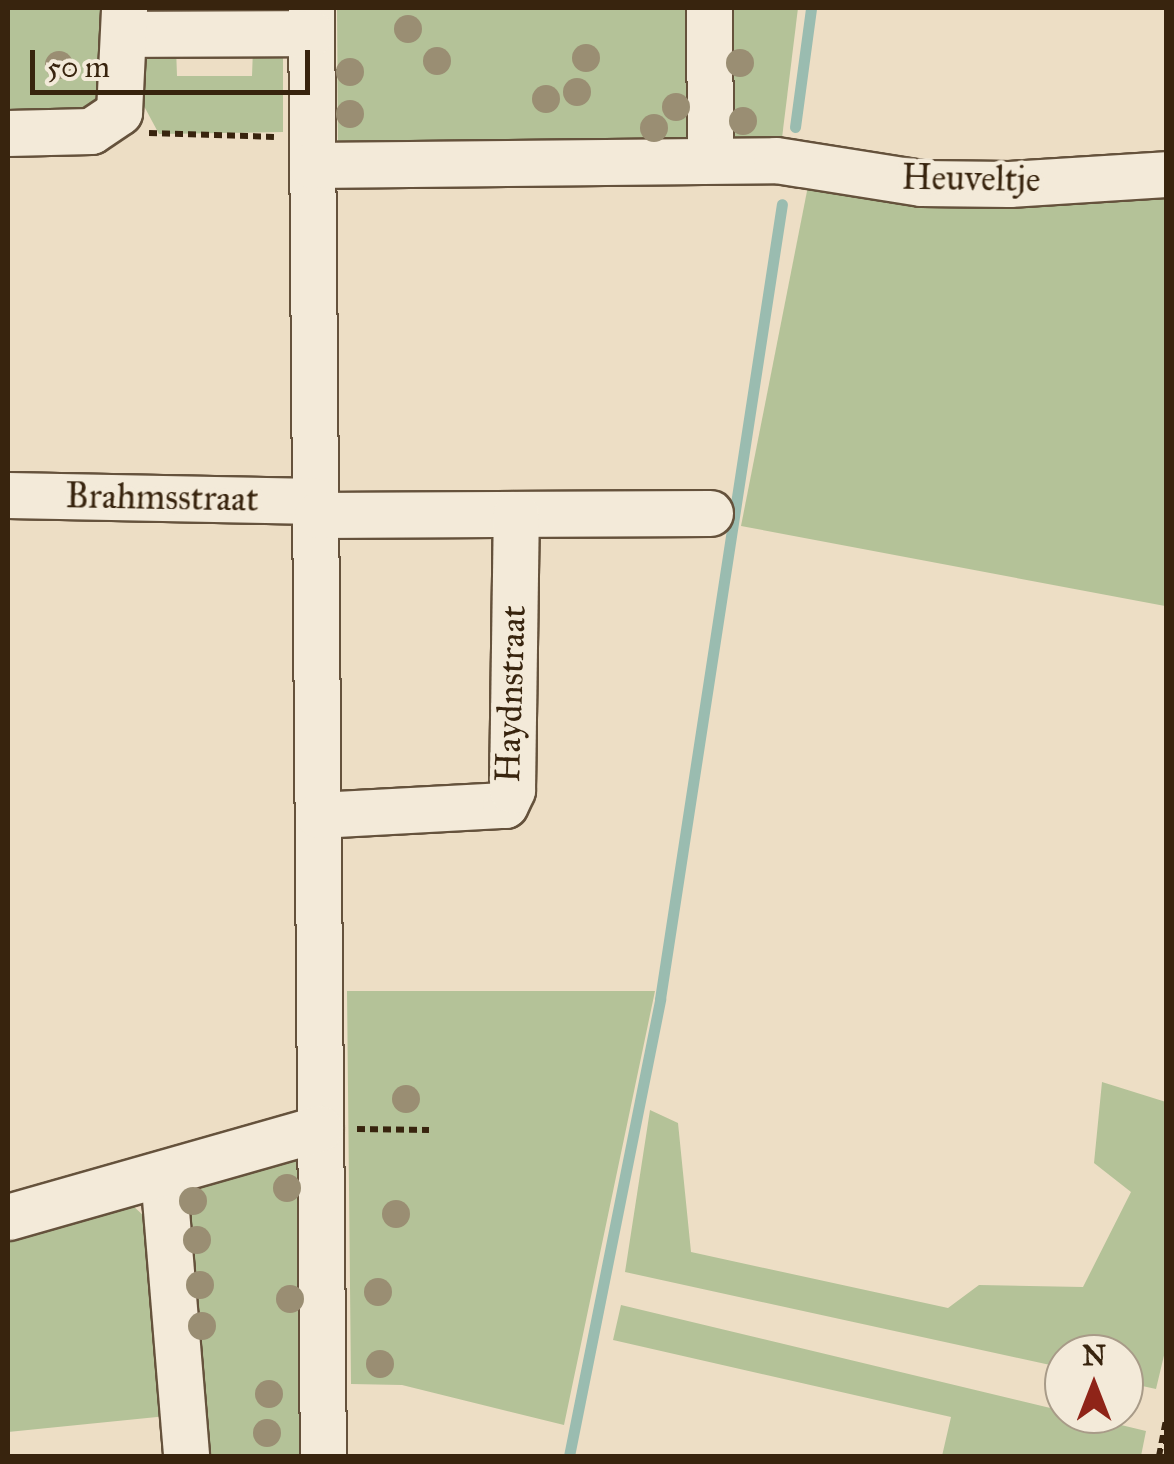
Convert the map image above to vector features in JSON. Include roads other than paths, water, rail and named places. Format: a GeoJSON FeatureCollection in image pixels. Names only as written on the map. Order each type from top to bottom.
{"type":"FeatureCollection","features":[{"type":"Feature","properties":{"kind":"street"},"geometry":{"type":"LineString","coordinates":[[312,151],[710,160],[709,8]]}},
{"type":"Feature","properties":{"kind":"street"},"geometry":{"type":"LineString","coordinates":[[8,132],[91,131],[120,112],[125,21],[311,20],[324,1456]]}},
{"type":"Feature","properties":{"kind":"street","name":"Heuveltje"},"geometry":{"type":"LineString","coordinates":[[710,160],[776,160],[921,183],[1166,174]]}},
{"type":"Feature","properties":{"kind":"street","name":"Brahmsstraat"},"geometry":{"type":"LineString","coordinates":[[8,496],[317,508]]}},
{"type":"Feature","properties":{"kind":"street"},"geometry":{"type":"LineString","coordinates":[[317,508],[516,514],[710,513]]}},
{"type":"Feature","properties":{"kind":"street","name":"Haydnstraat"},"geometry":{"type":"LineString","coordinates":[[318,814],[505,805],[512,790],[516,514]]}},
{"type":"Feature","properties":{"kind":"street"},"geometry":{"type":"LineString","coordinates":[[8,1217],[320,1128]]}},
{"type":"Feature","properties":{"kind":"street"},"geometry":{"type":"LineString","coordinates":[[162,1174],[186,1456]]}},
{"type":"Feature","properties":{"kind":"waterway"},"geometry":{"type":"LineString","coordinates":[[795,127],[811,8]]}},
{"type":"Feature","properties":{"kind":"waterway"},"geometry":{"type":"LineString","coordinates":[[569,1456],[660,999],[782,204]]}}]}
